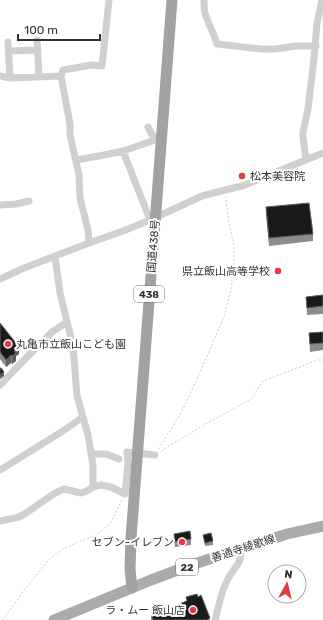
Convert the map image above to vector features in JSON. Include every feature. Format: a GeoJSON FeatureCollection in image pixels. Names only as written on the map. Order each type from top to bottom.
{"type":"FeatureCollection","features":[{"type":"Feature","properties":{"kind":"highway","name":"国道438号"},"geometry":{"type":"LineString","coordinates":[[156,218],[158,139],[172,0]]}},
{"type":"Feature","properties":{"kind":"highway","name":"国道438号"},"geometry":{"type":"LineString","coordinates":[[135,587],[130,569],[130,538],[140,453],[156,218],[178,0]]}},
{"type":"Feature","properties":{"kind":"main road","name":"善通寺綾歌線"},"geometry":{"type":"LineString","coordinates":[[54,620],[191,566],[287,534],[323,526]]}},
{"type":"Feature","properties":{"kind":"street"},"geometry":{"type":"LineString","coordinates":[[89,243],[88,230],[80,198],[79,175],[70,135],[69,118],[61,76],[63,70],[92,65],[102,66],[109,0]]}},
{"type":"Feature","properties":{"kind":"street"},"geometry":{"type":"LineString","coordinates":[[204,0],[205,13],[217,44],[261,49],[316,46]]}},
{"type":"Feature","properties":{"kind":"street"},"geometry":{"type":"LineString","coordinates":[[306,160],[303,132],[308,109],[316,46],[317,23],[322,0]]}},
{"type":"Feature","properties":{"kind":"street"},"geometry":{"type":"LineString","coordinates":[[37,40],[39,76]]}},
{"type":"Feature","properties":{"kind":"street"},"geometry":{"type":"LineString","coordinates":[[8,42],[10,78]]}},
{"type":"Feature","properties":{"kind":"street"},"geometry":{"type":"LineString","coordinates":[[9,51],[38,50]]}},
{"type":"Feature","properties":{"kind":"street"},"geometry":{"type":"LineString","coordinates":[[314,58],[323,58]]}},
{"type":"Feature","properties":{"kind":"street"},"geometry":{"type":"LineString","coordinates":[[0,76],[10,78],[61,76]]}},
{"type":"Feature","properties":{"kind":"street"},"geometry":{"type":"LineString","coordinates":[[76,160],[123,151],[158,139],[148,127]]}},
{"type":"Feature","properties":{"kind":"street"},"geometry":{"type":"LineString","coordinates":[[123,151],[156,218]]}},
{"type":"Feature","properties":{"kind":"street"},"geometry":{"type":"LineString","coordinates":[[0,269],[2,278],[55,256],[156,218],[202,196],[242,186],[323,153]]}},
{"type":"Feature","properties":{"kind":"street"},"geometry":{"type":"LineString","coordinates":[[0,205],[29,201]]}},
{"type":"Feature","properties":{"kind":"street"},"geometry":{"type":"LineString","coordinates":[[55,256],[60,293],[73,346],[77,396],[93,465],[93,487]]}},
{"type":"Feature","properties":{"kind":"street"},"geometry":{"type":"LineString","coordinates":[[0,385],[52,332],[67,322]]}},
{"type":"Feature","properties":{"kind":"street"},"geometry":{"type":"LineString","coordinates":[[0,470],[83,417]]}},
{"type":"Feature","properties":{"kind":"street"},"geometry":{"type":"LineString","coordinates":[[0,521],[19,517],[55,493],[64,489],[81,493],[101,485],[111,487],[125,494],[128,462],[127,452],[155,455]]}},
{"type":"Feature","properties":{"kind":"street"},"geometry":{"type":"LineString","coordinates":[[91,454],[106,454],[120,459]]}},
{"type":"Feature","properties":{"kind":"street"},"geometry":{"type":"LineString","coordinates":[[215,620],[227,579],[240,562],[240,549]]}},
{"type":"Feature","properties":{"kind":"path"},"geometry":{"type":"LineString","coordinates":[[155,455],[182,411],[224,317],[231,290],[234,261],[234,245],[228,217],[225,190]]}},
{"type":"Feature","properties":{"kind":"path"},"geometry":{"type":"LineString","coordinates":[[155,455],[202,426],[251,399],[263,381],[318,360],[323,360]]}},
{"type":"Feature","properties":{"kind":"path"},"geometry":{"type":"LineString","coordinates":[[3,620],[46,562],[63,549],[96,535],[110,524],[125,494]]}},
{"type":"Feature","properties":{"kind":"building"},"geometry":{"type":"Polygon","coordinates":[[[309,203],[313,234],[269,238],[266,207],[309,203]]]}},
{"type":"Feature","properties":{"kind":"building"},"geometry":{"type":"Polygon","coordinates":[[[323,295],[323,306],[307,308],[306,297],[323,295]]]}},
{"type":"Feature","properties":{"kind":"building"},"geometry":{"type":"Polygon","coordinates":[[[0,323],[19,347],[14,351],[16,353],[12,356],[11,355],[6,360],[0,352],[0,323]]]}},
{"type":"Feature","properties":{"kind":"building"},"geometry":{"type":"Polygon","coordinates":[[[323,332],[323,343],[310,344],[309,333],[323,332]]]}},
{"type":"Feature","properties":{"kind":"building"},"geometry":{"type":"Polygon","coordinates":[[[0,368],[4,372],[0,375],[0,368]]]}},
{"type":"Feature","properties":{"kind":"building"},"geometry":{"type":"Polygon","coordinates":[[[190,531],[191,539],[175,542],[174,534],[190,531]]]}},
{"type":"Feature","properties":{"kind":"building"},"geometry":{"type":"Polygon","coordinates":[[[211,533],[213,541],[205,543],[203,535],[211,533]]]}},
{"type":"Feature","properties":{"kind":"building"},"geometry":{"type":"Polygon","coordinates":[[[197,594],[198,597],[201,595],[210,618],[207,620],[152,620],[151,612],[168,605],[169,608],[187,601],[186,597],[197,594]]]}},
{"type":"Feature","properties":{"kind":"place","name":"松本美容院"},"geometry":{"type":"Point","coordinates":[242,176]}},
{"type":"Feature","properties":{"kind":"place","name":"県立飯山高等学校"},"geometry":{"type":"Point","coordinates":[278,271]}},
{"type":"Feature","properties":{"kind":"place","name":"丸亀市立飯山こども園"},"geometry":{"type":"Point","coordinates":[8,344]}},
{"type":"Feature","properties":{"kind":"place","name":"セブン-イレブン"},"geometry":{"type":"Point","coordinates":[182,542]}},
{"type":"Feature","properties":{"kind":"place","name":"ラ・ムー 飯山店"},"geometry":{"type":"Point","coordinates":[193,610]}}]}
